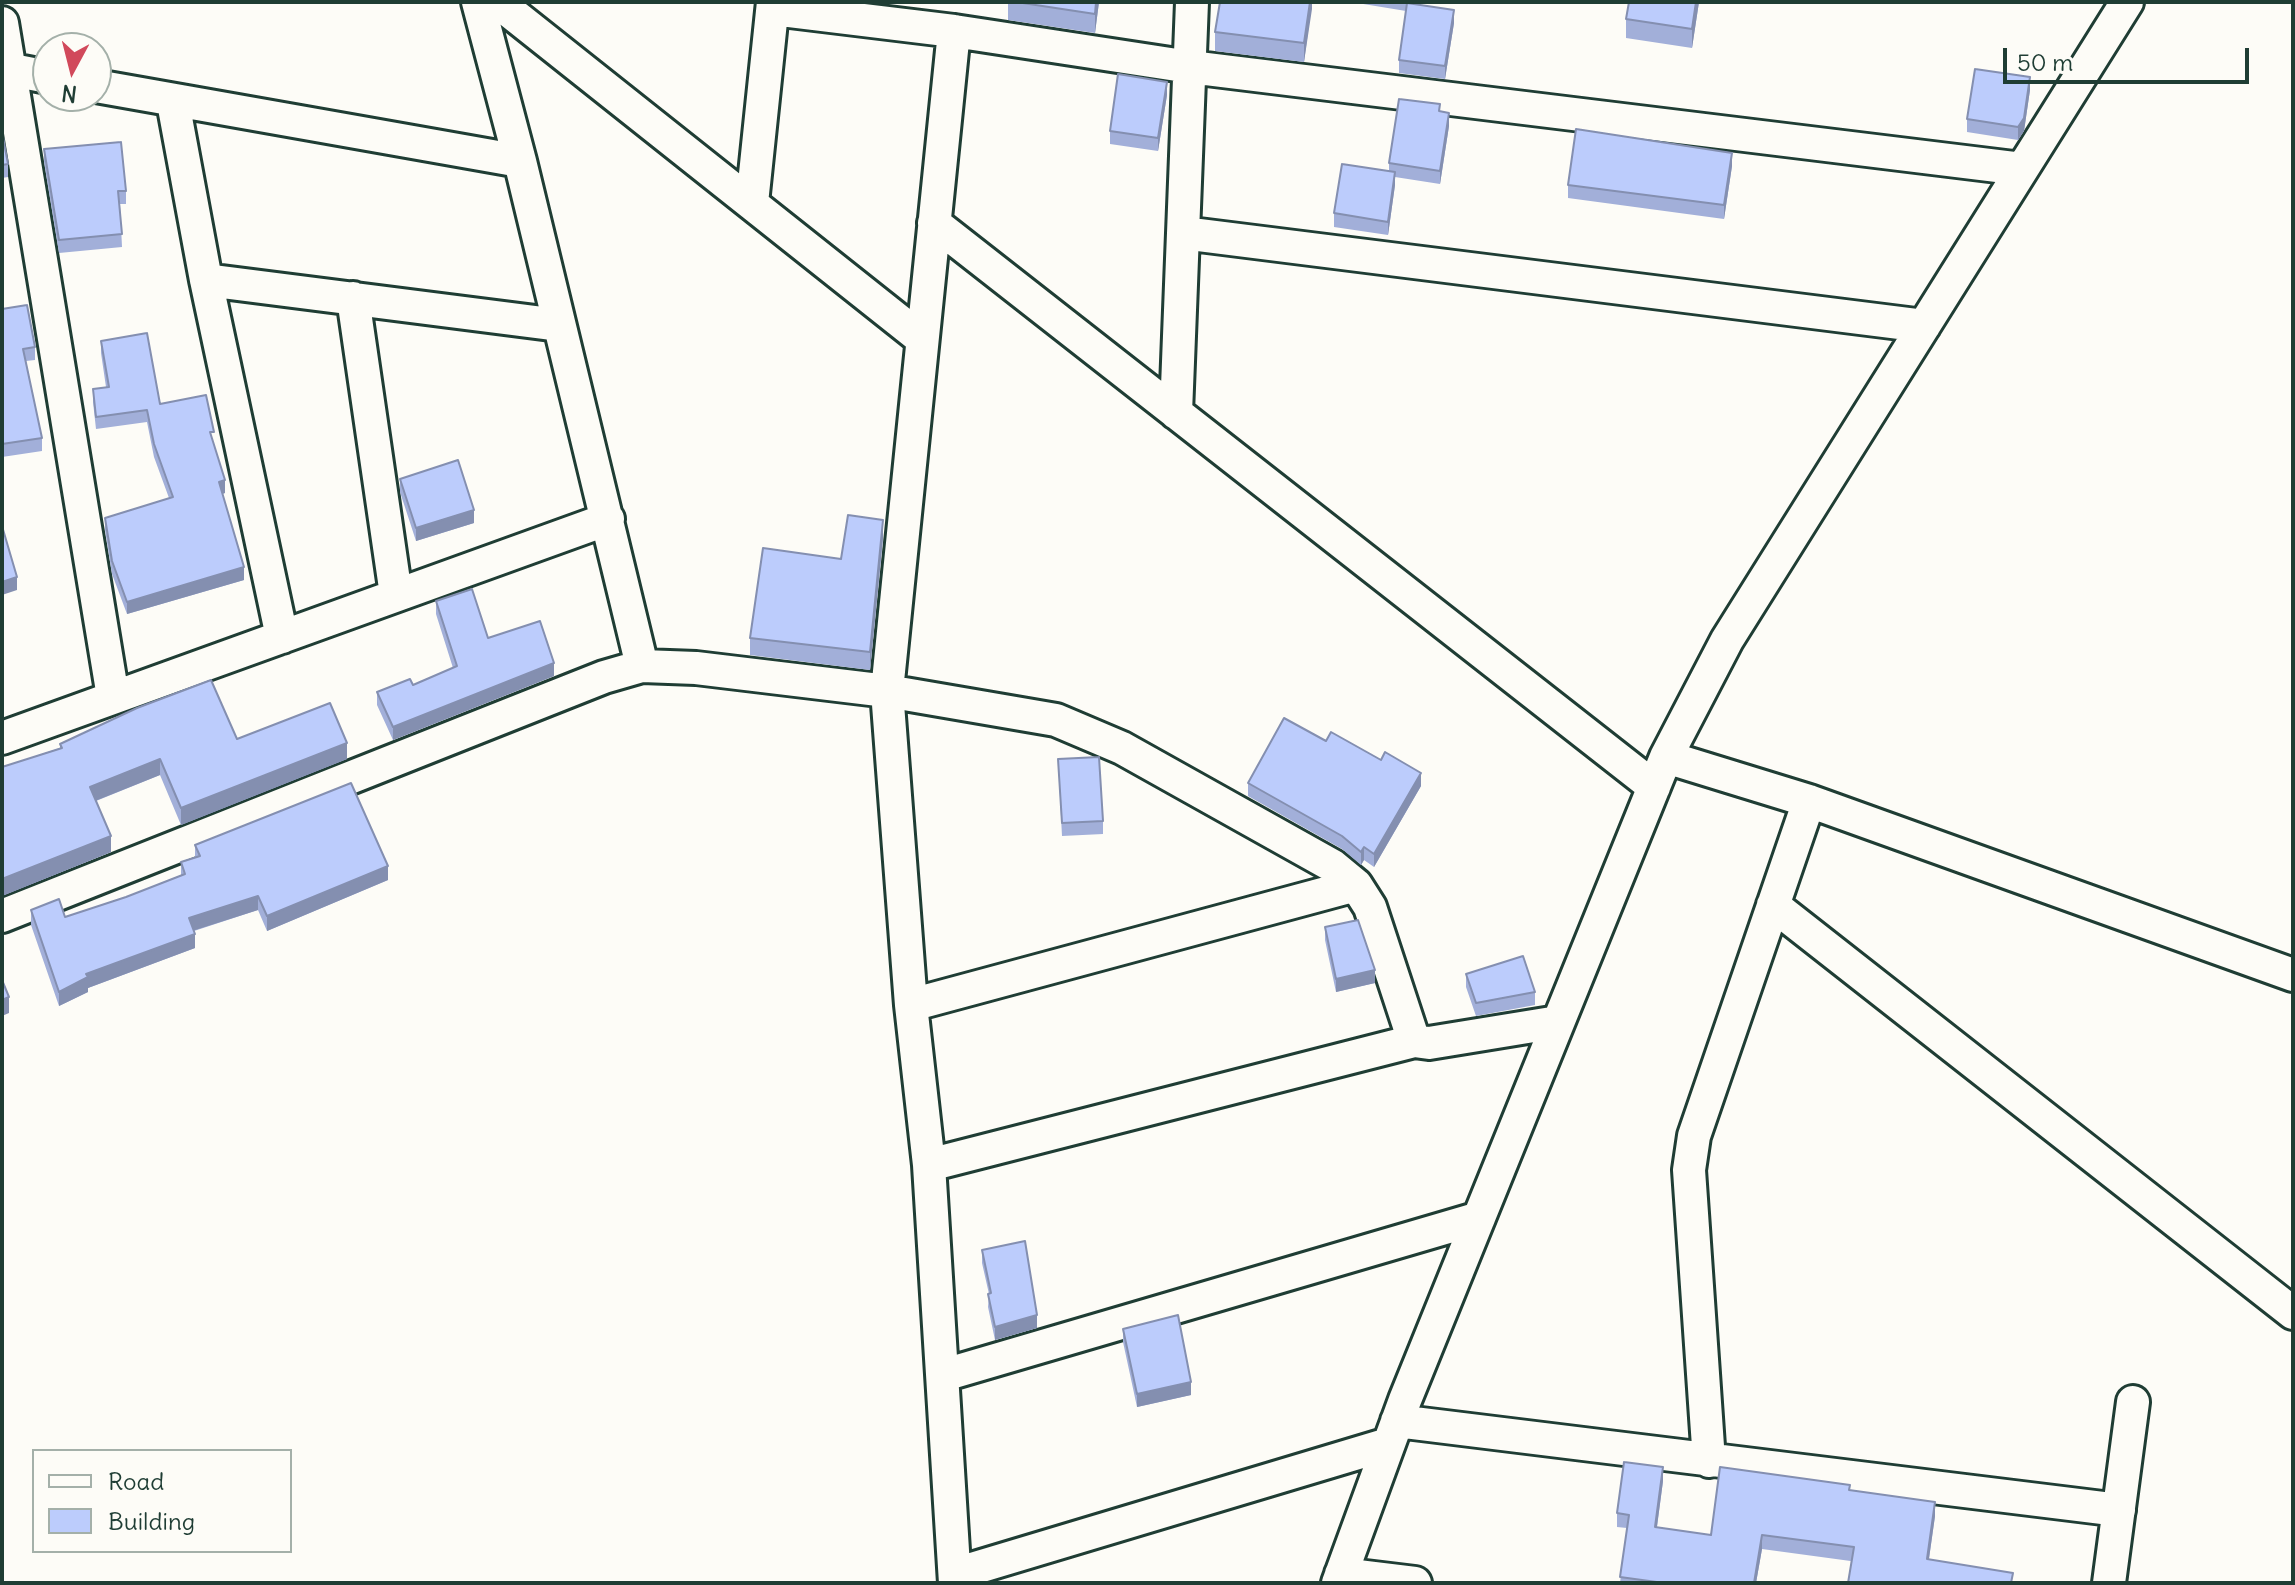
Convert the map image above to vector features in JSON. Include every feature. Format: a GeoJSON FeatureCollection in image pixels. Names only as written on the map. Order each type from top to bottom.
{"type":"FeatureCollection","features":[{"type":"Feature","properties":{"kind":"street"},"geometry":{"type":"LineString","coordinates":[[478,2],[520,161],[642,666]]}},
{"type":"Feature","properties":{"kind":"street"},"geometry":{"type":"LineString","coordinates":[[492,2],[509,11],[922,339]]}},
{"type":"Feature","properties":{"kind":"street"},"geometry":{"type":"LineString","coordinates":[[1176,413],[1192,2]]}},
{"type":"Feature","properties":{"kind":"street"},"geometry":{"type":"LineString","coordinates":[[1415,1583],[1339,1579],[1393,1433],[1666,757],[1727,640],[2127,2]]}},
{"type":"Feature","properties":{"kind":"street"},"geometry":{"type":"LineString","coordinates":[[752,203],[773,5],[1190,67],[2022,169]]}},
{"type":"Feature","properties":{"kind":"street"},"geometry":{"type":"LineString","coordinates":[[2,23],[6,68],[113,697]]}},
{"type":"Feature","properties":{"kind":"street"},"geometry":{"type":"LineString","coordinates":[[954,31],[887,691],[911,1005],[929,1165],[955,1579],[1393,1433],[1709,1461],[2119,1510]]}},
{"type":"Feature","properties":{"kind":"street"},"geometry":{"type":"LineString","coordinates":[[6,68],[32,74]]}},
{"type":"Feature","properties":{"kind":"street"},"geometry":{"type":"LineString","coordinates":[[112,89],[520,161]]}},
{"type":"Feature","properties":{"kind":"street"},"geometry":{"type":"LineString","coordinates":[[173,102],[206,280],[282,637]]}},
{"type":"Feature","properties":{"kind":"street"},"geometry":{"type":"LineString","coordinates":[[934,223],[1654,787]]}},
{"type":"Feature","properties":{"kind":"street"},"geometry":{"type":"LineString","coordinates":[[1183,233],[1924,326]]}},
{"type":"Feature","properties":{"kind":"street"},"geometry":{"type":"LineString","coordinates":[[206,280],[559,325]]}},
{"type":"Feature","properties":{"kind":"street"},"geometry":{"type":"LineString","coordinates":[[353,298],[396,595]]}},
{"type":"Feature","properties":{"kind":"street"},"geometry":{"type":"LineString","coordinates":[[2,738],[608,519]]}},
{"type":"Feature","properties":{"kind":"street"},"geometry":{"type":"LineString","coordinates":[[2,916],[604,677],[642,666],[696,668],[887,691],[1056,720],[1122,748],[1333,866],[1356,885],[1370,907],[1414,1041]]}},
{"type":"Feature","properties":{"kind":"street"},"geometry":{"type":"LineString","coordinates":[[1666,757],[1809,801],[2293,975]]}},
{"type":"Feature","properties":{"kind":"street"},"geometry":{"type":"LineString","coordinates":[[1709,1461],[1689,1170],[1694,1136],[1809,801]]}},
{"type":"Feature","properties":{"kind":"street"},"geometry":{"type":"LineString","coordinates":[[911,1005],[1356,885]]}},
{"type":"Feature","properties":{"kind":"street"},"geometry":{"type":"LineString","coordinates":[[1773,905],[2293,1313]]}},
{"type":"Feature","properties":{"kind":"street"},"geometry":{"type":"LineString","coordinates":[[929,1165],[1414,1041],[1429,1043],[1558,1022]]}},
{"type":"Feature","properties":{"kind":"street"},"geometry":{"type":"LineString","coordinates":[[944,1375],[1479,1218]]}},
{"type":"Feature","properties":{"kind":"street"},"geometry":{"type":"LineString","coordinates":[[2109,1583],[2133,1402]]}},
{"type":"Feature","properties":{"kind":"building"},"geometry":{"type":"Polygon","coordinates":[[[1016,2],[1096,2],[1095,14],[1016,2]]]}},
{"type":"Feature","properties":{"kind":"building"},"geometry":{"type":"Polygon","coordinates":[[[1220,2],[1310,2],[1304,43],[1215,32],[1220,2]]]}},
{"type":"Feature","properties":{"kind":"building"},"geometry":{"type":"Polygon","coordinates":[[[1629,2],[1696,2],[1692,29],[1626,19],[1629,2]]]}},
{"type":"Feature","properties":{"kind":"building"},"geometry":{"type":"Polygon","coordinates":[[[1407,3],[1454,10],[1445,66],[1399,60],[1407,3]]]}},
{"type":"Feature","properties":{"kind":"building"},"geometry":{"type":"Polygon","coordinates":[[[1975,69],[2030,77],[2024,118],[2018,127],[1967,119],[1975,69]]]}},
{"type":"Feature","properties":{"kind":"building"},"geometry":{"type":"Polygon","coordinates":[[[1118,74],[1167,82],[1158,138],[1110,131],[1118,74]]]}},
{"type":"Feature","properties":{"kind":"building"},"geometry":{"type":"Polygon","coordinates":[[[1399,99],[1440,104],[1439,111],[1449,113],[1440,171],[1389,163],[1399,99]]]}},
{"type":"Feature","properties":{"kind":"building"},"geometry":{"type":"Polygon","coordinates":[[[1576,129],[1732,153],[1724,205],[1568,185],[1576,129]]]}},
{"type":"Feature","properties":{"kind":"building"},"geometry":{"type":"Polygon","coordinates":[[[2,132],[8,164],[2,165],[2,132]]]}},
{"type":"Feature","properties":{"kind":"building"},"geometry":{"type":"Polygon","coordinates":[[[121,142],[126,191],[118,191],[122,234],[59,240],[44,149],[121,142]]]}},
{"type":"Feature","properties":{"kind":"building"},"geometry":{"type":"Polygon","coordinates":[[[1342,164],[1395,172],[1388,222],[1334,213],[1342,164]]]}},
{"type":"Feature","properties":{"kind":"building"},"geometry":{"type":"Polygon","coordinates":[[[27,305],[35,347],[23,349],[42,438],[2,444],[2,309],[27,305]]]}},
{"type":"Feature","properties":{"kind":"building"},"geometry":{"type":"Polygon","coordinates":[[[147,333],[160,404],[206,395],[214,432],[210,432],[225,480],[219,482],[244,567],[127,602],[112,561],[105,518],[173,497],[154,444],[147,410],[96,417],[93,389],[109,387],[101,341],[147,333]]]}},
{"type":"Feature","properties":{"kind":"building"},"geometry":{"type":"Polygon","coordinates":[[[458,460],[474,510],[416,528],[400,479],[458,460]]]}},
{"type":"Feature","properties":{"kind":"building"},"geometry":{"type":"Polygon","coordinates":[[[848,515],[883,520],[870,652],[750,638],[763,548],[841,559],[848,515]]]}},
{"type":"Feature","properties":{"kind":"building"},"geometry":{"type":"Polygon","coordinates":[[[2,526],[17,577],[2,582],[2,526]]]}},
{"type":"Feature","properties":{"kind":"building"},"geometry":{"type":"Polygon","coordinates":[[[472,589],[488,638],[540,621],[554,663],[393,727],[377,692],[410,679],[413,685],[457,666],[436,601],[472,589]]]}},
{"type":"Feature","properties":{"kind":"building"},"geometry":{"type":"Polygon","coordinates":[[[211,680],[237,739],[330,703],[347,743],[181,808],[160,759],[90,787],[111,836],[2,879],[2,767],[62,748],[60,744],[137,708],[211,680]]]}},
{"type":"Feature","properties":{"kind":"building"},"geometry":{"type":"Polygon","coordinates":[[[1284,718],[1326,741],[1331,732],[1381,760],[1385,752],[1421,773],[1374,854],[1364,847],[1361,852],[1342,836],[1248,783],[1284,718]]]}},
{"type":"Feature","properties":{"kind":"building"},"geometry":{"type":"Polygon","coordinates":[[[1099,757],[1103,821],[1062,823],[1058,759],[1099,757]]]}},
{"type":"Feature","properties":{"kind":"building"},"geometry":{"type":"Polygon","coordinates":[[[351,783],[388,866],[267,916],[258,896],[189,918],[195,934],[86,974],[88,977],[59,992],[31,910],[59,899],[65,917],[185,874],[181,862],[200,856],[195,845],[351,783]]]}},
{"type":"Feature","properties":{"kind":"building"},"geometry":{"type":"Polygon","coordinates":[[[1358,920],[1375,970],[1336,979],[1325,927],[1358,920]]]}},
{"type":"Feature","properties":{"kind":"building"},"geometry":{"type":"Polygon","coordinates":[[[1523,956],[1535,992],[1476,1003],[1466,974],[1523,956]]]}},
{"type":"Feature","properties":{"kind":"building"},"geometry":{"type":"Polygon","coordinates":[[[2,980],[9,997],[2,1000],[2,980]]]}},
{"type":"Feature","properties":{"kind":"building"},"geometry":{"type":"Polygon","coordinates":[[[1025,1241],[1037,1315],[995,1327],[982,1250],[1025,1241]]]}},
{"type":"Feature","properties":{"kind":"building"},"geometry":{"type":"Polygon","coordinates":[[[1178,1315],[1191,1382],[1137,1394],[1123,1329],[1178,1315]]]}},
{"type":"Feature","properties":{"kind":"building"},"geometry":{"type":"Polygon","coordinates":[[[1624,1462],[1663,1467],[1655,1527],[1711,1535],[1720,1467],[1850,1485],[1849,1490],[1935,1502],[1927,1559],[2013,1573],[2011,1583],[1848,1583],[1854,1547],[1762,1535],[1754,1583],[1664,1583],[1620,1577],[1629,1515],[1617,1513],[1624,1462]]]}}]}
